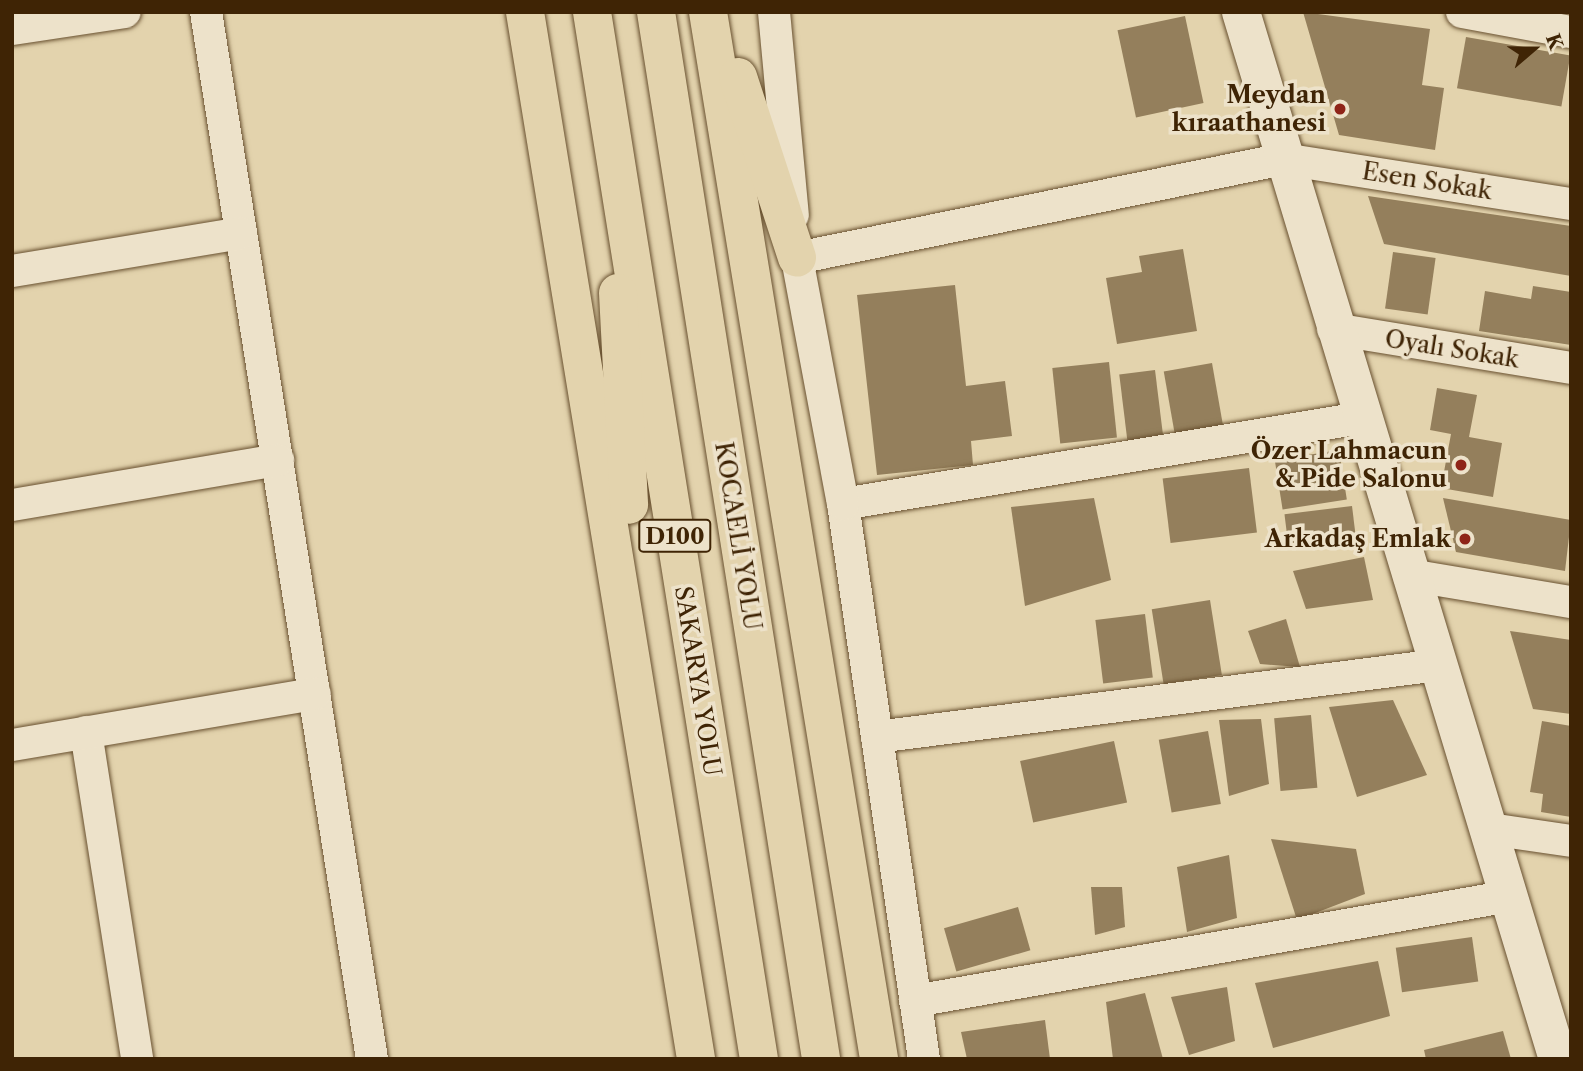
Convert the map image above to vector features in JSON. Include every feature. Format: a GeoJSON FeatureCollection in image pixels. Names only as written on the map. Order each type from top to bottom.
{"type":"FeatureCollection","features":[{"type":"Feature","properties":{"kind":"highway"},"geometry":{"type":"LineString","coordinates":[[525,12],[696,1059]]}},
{"type":"Feature","properties":{"kind":"highway","name":"SAKARYA YOLU"},"geometry":{"type":"LineString","coordinates":[[592,12],[759,1059]]}},
{"type":"Feature","properties":{"kind":"highway","name":"KOCAELİ YOLU"},"geometry":{"type":"LineString","coordinates":[[656,12],[769,746],[821,1059]]}},
{"type":"Feature","properties":{"kind":"highway"},"geometry":{"type":"LineString","coordinates":[[708,12],[879,1059]]}},
{"type":"Feature","properties":{"kind":"highway"},"geometry":{"type":"LineString","coordinates":[[717,12],[797,258]]}},
{"type":"Feature","properties":{"kind":"highway"},"geometry":{"type":"LineString","coordinates":[[620,196],[617,358],[651,784]]}},
{"type":"Feature","properties":{"kind":"highway"},"geometry":{"type":"LineString","coordinates":[[707,737],[735,1059]]}},
{"type":"Feature","properties":{"kind":"highway"},"geometry":{"type":"LineString","coordinates":[[769,746],[844,1059]]}},
{"type":"Feature","properties":{"kind":"main road"},"geometry":{"type":"LineString","coordinates":[[1241,12],[1333,329],[1510,896],[1558,1059]]}},
{"type":"Feature","properties":{"kind":"street"},"geometry":{"type":"LineString","coordinates":[[12,29],[125,12]]}},
{"type":"Feature","properties":{"kind":"street"},"geometry":{"type":"LineString","coordinates":[[206,12],[372,1059]]}},
{"type":"Feature","properties":{"kind":"street"},"geometry":{"type":"LineString","coordinates":[[774,12],[797,258],[842,504],[924,1059]]}},
{"type":"Feature","properties":{"kind":"street"},"geometry":{"type":"LineString","coordinates":[[1462,12],[1571,32]]}},
{"type":"Feature","properties":{"kind":"street"},"geometry":{"type":"LineString","coordinates":[[797,258],[1283,159]]}},
{"type":"Feature","properties":{"kind":"street","name":"Esen Sokak"},"geometry":{"type":"LineString","coordinates":[[1283,159],[1571,204]]}},
{"type":"Feature","properties":{"kind":"street"},"geometry":{"type":"LineString","coordinates":[[12,271],[241,233]]}},
{"type":"Feature","properties":{"kind":"street","name":"Oyalı Sokak"},"geometry":{"type":"LineString","coordinates":[[1333,329],[1571,368]]}},
{"type":"Feature","properties":{"kind":"street"},"geometry":{"type":"LineString","coordinates":[[842,504],[1361,418]]}},
{"type":"Feature","properties":{"kind":"street"},"geometry":{"type":"LineString","coordinates":[[12,505],[278,460]]}},
{"type":"Feature","properties":{"kind":"street"},"geometry":{"type":"LineString","coordinates":[[1409,575],[1571,602]]}},
{"type":"Feature","properties":{"kind":"street"},"geometry":{"type":"LineString","coordinates":[[877,737],[1438,665]]}},
{"type":"Feature","properties":{"kind":"street"},"geometry":{"type":"LineString","coordinates":[[12,745],[315,694]]}},
{"type":"Feature","properties":{"kind":"street"},"geometry":{"type":"LineString","coordinates":[[86,732],[138,1059]]}},
{"type":"Feature","properties":{"kind":"street"},"geometry":{"type":"LineString","coordinates":[[1489,829],[1571,841]]}},
{"type":"Feature","properties":{"kind":"street"},"geometry":{"type":"LineString","coordinates":[[915,1001],[1510,896]]}},
{"type":"Feature","properties":{"kind":"building"},"geometry":{"type":"Polygon","coordinates":[[[1303,12],[1430,29],[1422,85],[1444,88],[1435,150],[1339,135],[1303,12]]]}},
{"type":"Feature","properties":{"kind":"building"},"geometry":{"type":"Polygon","coordinates":[[[1185,16],[1204,103],[1136,117],[1118,30],[1185,16]]]}},
{"type":"Feature","properties":{"kind":"building"},"geometry":{"type":"Polygon","coordinates":[[[1466,37],[1570,55],[1561,107],[1457,88],[1466,37]]]}},
{"type":"Feature","properties":{"kind":"building"},"geometry":{"type":"Polygon","coordinates":[[[1368,196],[1571,226],[1571,276],[1384,244],[1368,196]]]}},
{"type":"Feature","properties":{"kind":"building"},"geometry":{"type":"Polygon","coordinates":[[[1183,249],[1197,331],[1117,344],[1106,278],[1142,272],[1139,256],[1183,249]]]}},
{"type":"Feature","properties":{"kind":"building"},"geometry":{"type":"Polygon","coordinates":[[[1393,252],[1436,258],[1428,314],[1385,308],[1393,252]]]}},
{"type":"Feature","properties":{"kind":"building"},"geometry":{"type":"Polygon","coordinates":[[[955,285],[966,386],[1005,381],[1012,436],[971,441],[973,465],[877,475],[857,295],[955,285]]]}},
{"type":"Feature","properties":{"kind":"building"},"geometry":{"type":"Polygon","coordinates":[[[1533,286],[1571,292],[1571,345],[1479,331],[1485,291],[1531,299],[1533,286]]]}},
{"type":"Feature","properties":{"kind":"building"},"geometry":{"type":"Polygon","coordinates":[[[1109,362],[1117,438],[1060,444],[1052,368],[1109,362]]]}},
{"type":"Feature","properties":{"kind":"building"},"geometry":{"type":"Polygon","coordinates":[[[1212,363],[1223,427],[1175,436],[1164,372],[1212,363]]]}},
{"type":"Feature","properties":{"kind":"building"},"geometry":{"type":"Polygon","coordinates":[[[1155,370],[1163,437],[1128,442],[1119,374],[1155,370]]]}},
{"type":"Feature","properties":{"kind":"building"},"geometry":{"type":"Polygon","coordinates":[[[1437,388],[1477,395],[1469,437],[1502,443],[1493,497],[1441,488],[1451,434],[1430,430],[1437,388]]]}},
{"type":"Feature","properties":{"kind":"building"},"geometry":{"type":"Polygon","coordinates":[[[1339,450],[1347,499],[1283,510],[1275,460],[1339,450]]]}},
{"type":"Feature","properties":{"kind":"building"},"geometry":{"type":"Polygon","coordinates":[[[1249,468],[1257,533],[1171,543],[1163,479],[1249,468]]]}},
{"type":"Feature","properties":{"kind":"building"},"geometry":{"type":"Polygon","coordinates":[[[1094,498],[1111,580],[1025,606],[1011,507],[1094,498]]]}},
{"type":"Feature","properties":{"kind":"building"},"geometry":{"type":"Polygon","coordinates":[[[1443,498],[1571,520],[1565,571],[1456,552],[1443,498]]]}},
{"type":"Feature","properties":{"kind":"building"},"geometry":{"type":"Polygon","coordinates":[[[1352,506],[1356,537],[1288,545],[1285,514],[1352,506]]]}},
{"type":"Feature","properties":{"kind":"building"},"geometry":{"type":"Polygon","coordinates":[[[1364,557],[1373,600],[1306,609],[1293,571],[1364,557]]]}},
{"type":"Feature","properties":{"kind":"building"},"geometry":{"type":"Polygon","coordinates":[[[1210,600],[1222,675],[1164,684],[1152,609],[1210,600]]]}},
{"type":"Feature","properties":{"kind":"building"},"geometry":{"type":"Polygon","coordinates":[[[1145,614],[1153,678],[1103,684],[1095,620],[1145,614]]]}},
{"type":"Feature","properties":{"kind":"building"},"geometry":{"type":"Polygon","coordinates":[[[1286,619],[1300,667],[1260,664],[1248,631],[1286,619]]]}},
{"type":"Feature","properties":{"kind":"building"},"geometry":{"type":"Polygon","coordinates":[[[1510,631],[1571,640],[1571,714],[1533,709],[1510,631]]]}},
{"type":"Feature","properties":{"kind":"building"},"geometry":{"type":"Polygon","coordinates":[[[1393,700],[1427,775],[1357,797],[1329,707],[1393,700]]]}},
{"type":"Feature","properties":{"kind":"building"},"geometry":{"type":"Polygon","coordinates":[[[1311,715],[1317,788],[1281,791],[1274,718],[1311,715]]]}},
{"type":"Feature","properties":{"kind":"building"},"geometry":{"type":"Polygon","coordinates":[[[1261,719],[1269,784],[1229,796],[1219,720],[1261,719]]]}},
{"type":"Feature","properties":{"kind":"building"},"geometry":{"type":"Polygon","coordinates":[[[1542,721],[1571,726],[1571,817],[1541,812],[1543,794],[1530,792],[1542,721]]]}},
{"type":"Feature","properties":{"kind":"building"},"geometry":{"type":"Polygon","coordinates":[[[1208,731],[1221,804],[1172,813],[1159,740],[1208,731]]]}},
{"type":"Feature","properties":{"kind":"building"},"geometry":{"type":"Polygon","coordinates":[[[1114,741],[1127,803],[1033,823],[1020,761],[1114,741]]]}},
{"type":"Feature","properties":{"kind":"building"},"geometry":{"type":"Polygon","coordinates":[[[1271,839],[1356,849],[1365,894],[1297,920],[1271,839]]]}},
{"type":"Feature","properties":{"kind":"building"},"geometry":{"type":"Polygon","coordinates":[[[1229,855],[1237,918],[1187,932],[1177,867],[1229,855]]]}},
{"type":"Feature","properties":{"kind":"building"},"geometry":{"type":"Polygon","coordinates":[[[1091,887],[1122,887],[1125,927],[1095,935],[1091,887]]]}},
{"type":"Feature","properties":{"kind":"building"},"geometry":{"type":"Polygon","coordinates":[[[1018,907],[1030,950],[956,971],[944,928],[1018,907]]]}},
{"type":"Feature","properties":{"kind":"building"},"geometry":{"type":"Polygon","coordinates":[[[1472,937],[1478,982],[1402,992],[1396,948],[1472,937]]]}},
{"type":"Feature","properties":{"kind":"building"},"geometry":{"type":"Polygon","coordinates":[[[1378,961],[1390,1016],[1273,1048],[1255,983],[1378,961]]]}},
{"type":"Feature","properties":{"kind":"building"},"geometry":{"type":"Polygon","coordinates":[[[1227,987],[1235,1041],[1189,1055],[1171,997],[1227,987]]]}},
{"type":"Feature","properties":{"kind":"building"},"geometry":{"type":"Polygon","coordinates":[[[1145,993],[1163,1059],[1113,1059],[1106,1002],[1145,993]]]}},
{"type":"Feature","properties":{"kind":"building"},"geometry":{"type":"Polygon","coordinates":[[[1045,1020],[1050,1059],[967,1059],[961,1032],[1045,1020]]]}},
{"type":"Feature","properties":{"kind":"building"},"geometry":{"type":"Polygon","coordinates":[[[1503,1031],[1511,1059],[1426,1059],[1424,1050],[1503,1031]]]}},
{"type":"Feature","properties":{"kind":"place","name":"Meydan kıraathanesi"},"geometry":{"type":"Point","coordinates":[1340,109]}},
{"type":"Feature","properties":{"kind":"place","name":"Özer Lahmacun & Pide Salonu"},"geometry":{"type":"Point","coordinates":[1461,465]}},
{"type":"Feature","properties":{"kind":"place","name":"Arkadaş Emlak"},"geometry":{"type":"Point","coordinates":[1465,539]}}]}
